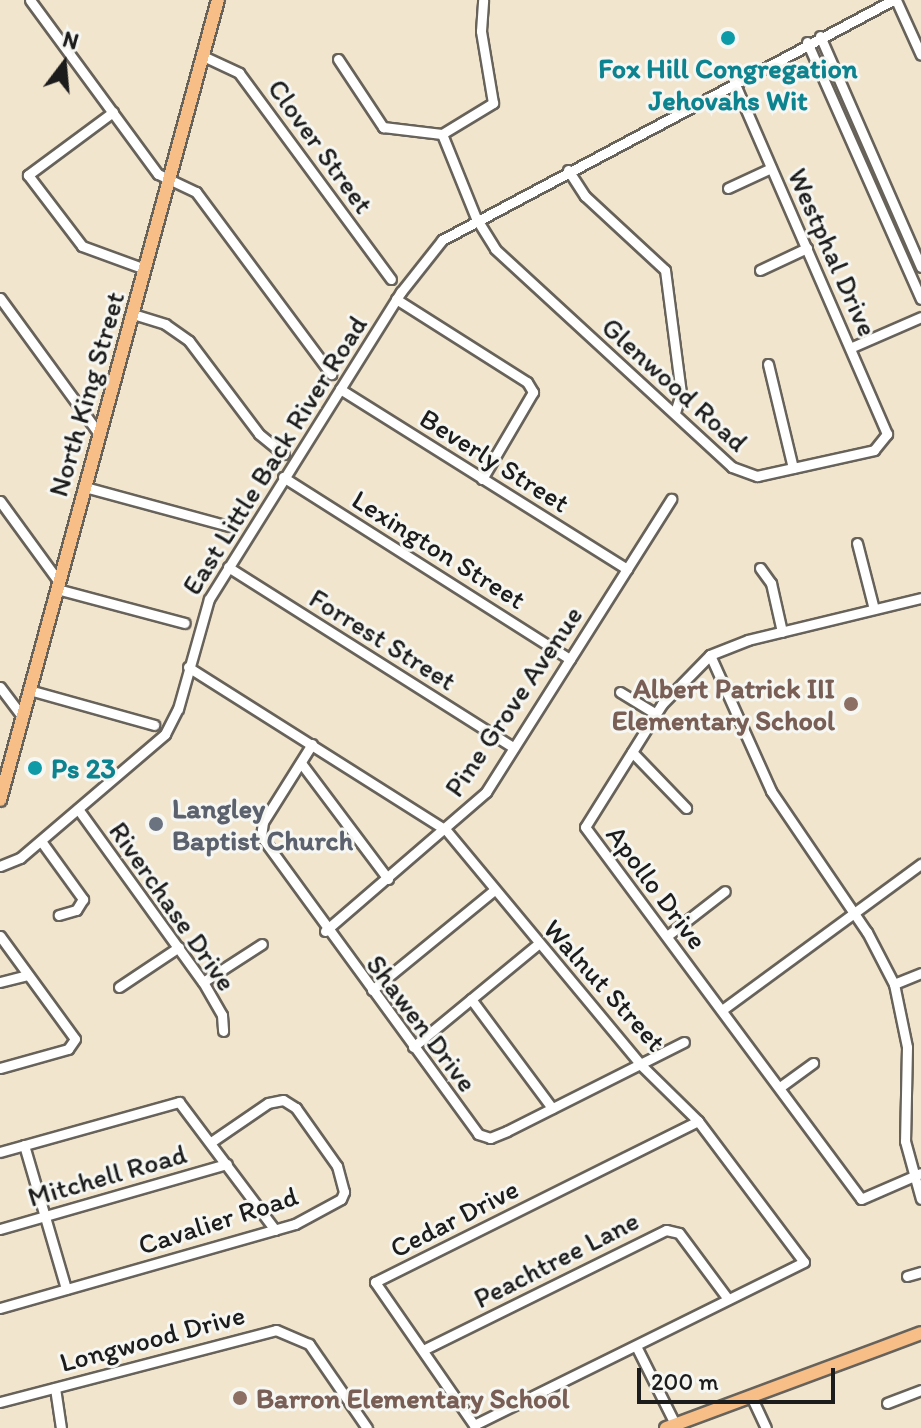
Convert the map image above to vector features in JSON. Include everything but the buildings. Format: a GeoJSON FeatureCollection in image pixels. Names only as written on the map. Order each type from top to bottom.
{"type":"FeatureCollection","features":[{"type":"Feature","properties":{"kind":"main road","name":"North King Street"},"geometry":{"type":"LineString","coordinates":[[0,800],[218,0]]}},
{"type":"Feature","properties":{"kind":"main road"},"geometry":{"type":"LineString","coordinates":[[670,1426],[921,1333]]}},
{"type":"Feature","properties":{"kind":"street"},"geometry":{"type":"LineString","coordinates":[[30,0],[158,174],[196,192],[331,374]]}},
{"type":"Feature","properties":{"kind":"street"},"geometry":{"type":"LineString","coordinates":[[338,59],[383,127],[442,134],[493,103],[481,31],[483,0]]}},
{"type":"Feature","properties":{"kind":"street"},"geometry":{"type":"LineString","coordinates":[[734,82],[894,0],[921,55]]}},
{"type":"Feature","properties":{"kind":"street"},"geometry":{"type":"LineString","coordinates":[[820,36],[921,267]]}},
{"type":"Feature","properties":{"kind":"street"},"geometry":{"type":"LineString","coordinates":[[807,42],[921,299]]}},
{"type":"Feature","properties":{"kind":"street","name":"Clover Street"},"geometry":{"type":"LineString","coordinates":[[203,56],[239,73],[391,279]]}},
{"type":"Feature","properties":{"kind":"street","name":"East Little Back River Road"},"geometry":{"type":"LineString","coordinates":[[0,866],[41,841],[165,734],[178,709],[203,613],[228,567],[396,299],[431,250],[476,218],[734,82]]}},
{"type":"Feature","properties":{"kind":"street","name":"Westphal Drive"},"geometry":{"type":"LineString","coordinates":[[734,82],[886,427],[886,441]]}},
{"type":"Feature","properties":{"kind":"street"},"geometry":{"type":"LineString","coordinates":[[113,112],[28,175],[82,246],[145,269]]}},
{"type":"Feature","properties":{"kind":"street","name":"Glenwood Road"},"geometry":{"type":"LineString","coordinates":[[442,134],[476,218],[495,249],[745,476],[874,450],[886,441]]}},
{"type":"Feature","properties":{"kind":"street"},"geometry":{"type":"LineString","coordinates":[[728,188],[771,168]]}},
{"type":"Feature","properties":{"kind":"street"},"geometry":{"type":"LineString","coordinates":[[568,170],[585,196],[665,270],[681,393],[675,413]]}},
{"type":"Feature","properties":{"kind":"street"},"geometry":{"type":"LineString","coordinates":[[760,270],[807,248]]}},
{"type":"Feature","properties":{"kind":"street"},"geometry":{"type":"LineString","coordinates":[[0,298],[99,434]]}},
{"type":"Feature","properties":{"kind":"street"},"geometry":{"type":"LineString","coordinates":[[396,299],[527,382],[533,392],[530,402],[482,479]]}},
{"type":"Feature","properties":{"kind":"street"},"geometry":{"type":"LineString","coordinates":[[133,314],[165,324],[189,341],[259,434],[284,454]]}},
{"type":"Feature","properties":{"kind":"street"},"geometry":{"type":"LineString","coordinates":[[852,347],[921,317]]}},
{"type":"Feature","properties":{"kind":"street"},"geometry":{"type":"LineString","coordinates":[[768,364],[793,468]]}},
{"type":"Feature","properties":{"kind":"street","name":"Beverly Street"},"geometry":{"type":"LineString","coordinates":[[340,389],[627,569]]}},
{"type":"Feature","properties":{"kind":"street","name":"Lexington Street"},"geometry":{"type":"LineString","coordinates":[[283,477],[570,659]]}},
{"type":"Feature","properties":{"kind":"street"},"geometry":{"type":"LineString","coordinates":[[85,487],[229,526]]}},
{"type":"Feature","properties":{"kind":"street","name":"Pine Grove Avenue"},"geometry":{"type":"LineString","coordinates":[[325,931],[446,830],[486,792],[671,499]]}},
{"type":"Feature","properties":{"kind":"street"},"geometry":{"type":"LineString","coordinates":[[0,501],[58,585],[185,623]]}},
{"type":"Feature","properties":{"kind":"street"},"geometry":{"type":"LineString","coordinates":[[857,543],[874,609]]}},
{"type":"Feature","properties":{"kind":"street","name":"Forrest Street"},"geometry":{"type":"LineString","coordinates":[[228,567],[514,748]]}},
{"type":"Feature","properties":{"kind":"street"},"geometry":{"type":"LineString","coordinates":[[760,568],[771,583],[782,632]]}},
{"type":"Feature","properties":{"kind":"street","name":"Apollo Drive"},"geometry":{"type":"LineString","coordinates":[[917,1175],[861,1199],[585,827],[656,714],[685,675],[710,655],[782,632],[921,598]]}},
{"type":"Feature","properties":{"kind":"street"},"geometry":{"type":"LineString","coordinates":[[710,655],[771,791],[854,914],[894,984],[907,1047],[905,1141],[917,1175],[921,1199]]}},
{"type":"Feature","properties":{"kind":"street","name":"Walnut Street"},"geometry":{"type":"LineString","coordinates":[[188,667],[446,830],[493,891],[641,1065],[698,1121],[804,1262],[636,1346]]}},
{"type":"Feature","properties":{"kind":"street"},"geometry":{"type":"LineString","coordinates":[[0,687],[22,716]]}},
{"type":"Feature","properties":{"kind":"street"},"geometry":{"type":"LineString","coordinates":[[29,690],[154,725]]}},
{"type":"Feature","properties":{"kind":"street"},"geometry":{"type":"LineString","coordinates":[[620,692],[656,714]]}},
{"type":"Feature","properties":{"kind":"street","name":"Shawen Drive"},"geometry":{"type":"LineString","coordinates":[[312,744],[263,822],[261,836],[325,931],[483,1137],[552,1108],[684,1042]]}},
{"type":"Feature","properties":{"kind":"street"},"geometry":{"type":"LineString","coordinates":[[632,752],[686,808]]}},
{"type":"Feature","properties":{"kind":"street"},"geometry":{"type":"LineString","coordinates":[[301,763],[388,879]]}},
{"type":"Feature","properties":{"kind":"street","name":"Riverchase Drive"},"geometry":{"type":"LineString","coordinates":[[78,809],[203,982],[222,1015],[223,1031]]}},
{"type":"Feature","properties":{"kind":"street"},"geometry":{"type":"LineString","coordinates":[[41,841],[83,899],[76,910],[59,915]]}},
{"type":"Feature","properties":{"kind":"street"},"geometry":{"type":"LineString","coordinates":[[722,1010],[921,864]]}},
{"type":"Feature","properties":{"kind":"street"},"geometry":{"type":"LineString","coordinates":[[372,990],[493,891]]}},
{"type":"Feature","properties":{"kind":"street"},"geometry":{"type":"LineString","coordinates":[[667,936],[725,891]]}},
{"type":"Feature","properties":{"kind":"street"},"geometry":{"type":"LineString","coordinates":[[0,936],[74,1043],[0,1068]]}},
{"type":"Feature","properties":{"kind":"street"},"geometry":{"type":"LineString","coordinates":[[203,982],[262,944]]}},
{"type":"Feature","properties":{"kind":"street"},"geometry":{"type":"LineString","coordinates":[[413,1047],[538,944]]}},
{"type":"Feature","properties":{"kind":"street"},"geometry":{"type":"LineString","coordinates":[[119,987],[179,947]]}},
{"type":"Feature","properties":{"kind":"street"},"geometry":{"type":"LineString","coordinates":[[894,984],[921,973]]}},
{"type":"Feature","properties":{"kind":"street"},"geometry":{"type":"LineString","coordinates":[[0,982],[28,975]]}},
{"type":"Feature","properties":{"kind":"street"},"geometry":{"type":"LineString","coordinates":[[471,999],[552,1108]]}},
{"type":"Feature","properties":{"kind":"street"},"geometry":{"type":"LineString","coordinates":[[780,1087],[813,1063]]}},
{"type":"Feature","properties":{"kind":"street","name":"Cavalier Road"},"geometry":{"type":"LineString","coordinates":[[0,1308],[275,1230],[341,1199],[344,1192],[343,1175],[290,1104],[275,1100],[211,1142]]}},
{"type":"Feature","properties":{"kind":"street"},"geometry":{"type":"LineString","coordinates":[[0,1152],[170,1102],[184,1105],[275,1230]]}},
{"type":"Feature","properties":{"kind":"street","name":"Cedar Drive"},"geometry":{"type":"LineString","coordinates":[[636,1346],[474,1425],[375,1282],[698,1121]]}},
{"type":"Feature","properties":{"kind":"street"},"geometry":{"type":"LineString","coordinates":[[24,1145],[66,1289]]}},
{"type":"Feature","properties":{"kind":"street","name":"Mitchell Road"},"geometry":{"type":"LineString","coordinates":[[0,1229],[227,1164]]}},
{"type":"Feature","properties":{"kind":"street","name":"Peachtree Lane"},"geometry":{"type":"LineString","coordinates":[[423,1350],[666,1230],[679,1233],[728,1299]]}},
{"type":"Feature","properties":{"kind":"street"},"geometry":{"type":"LineString","coordinates":[[907,1276],[921,1272]]}},
{"type":"Feature","properties":{"kind":"street","name":"Longwood Drive"},"geometry":{"type":"LineString","coordinates":[[0,1402],[276,1330],[309,1344],[367,1428]]}},
{"type":"Feature","properties":{"kind":"street"},"geometry":{"type":"LineString","coordinates":[[636,1346],[670,1426]]}},
{"type":"Feature","properties":{"kind":"street"},"geometry":{"type":"LineString","coordinates":[[55,1388],[61,1428]]}},
{"type":"Feature","properties":{"kind":"street"},"geometry":{"type":"LineString","coordinates":[[887,1403],[921,1390]]}},
{"type":"Feature","properties":{"kind":"street"},"geometry":{"type":"LineString","coordinates":[[751,1396],[766,1428]]}},
{"type":"Feature","properties":{"kind":"place","name":"Fox Hill Congregation Jehovahs Wit"},"geometry":{"type":"Point","coordinates":[728,38]}},
{"type":"Feature","properties":{"kind":"place","name":"Albert Patrick III Elementary School"},"geometry":{"type":"Point","coordinates":[851,704]}},
{"type":"Feature","properties":{"kind":"place","name":"Ps 23"},"geometry":{"type":"Point","coordinates":[35,768]}},
{"type":"Feature","properties":{"kind":"place","name":"Langley Baptist Church"},"geometry":{"type":"Point","coordinates":[156,824]}},
{"type":"Feature","properties":{"kind":"place","name":"Barron Elementary School"},"geometry":{"type":"Point","coordinates":[240,1398]}}]}
